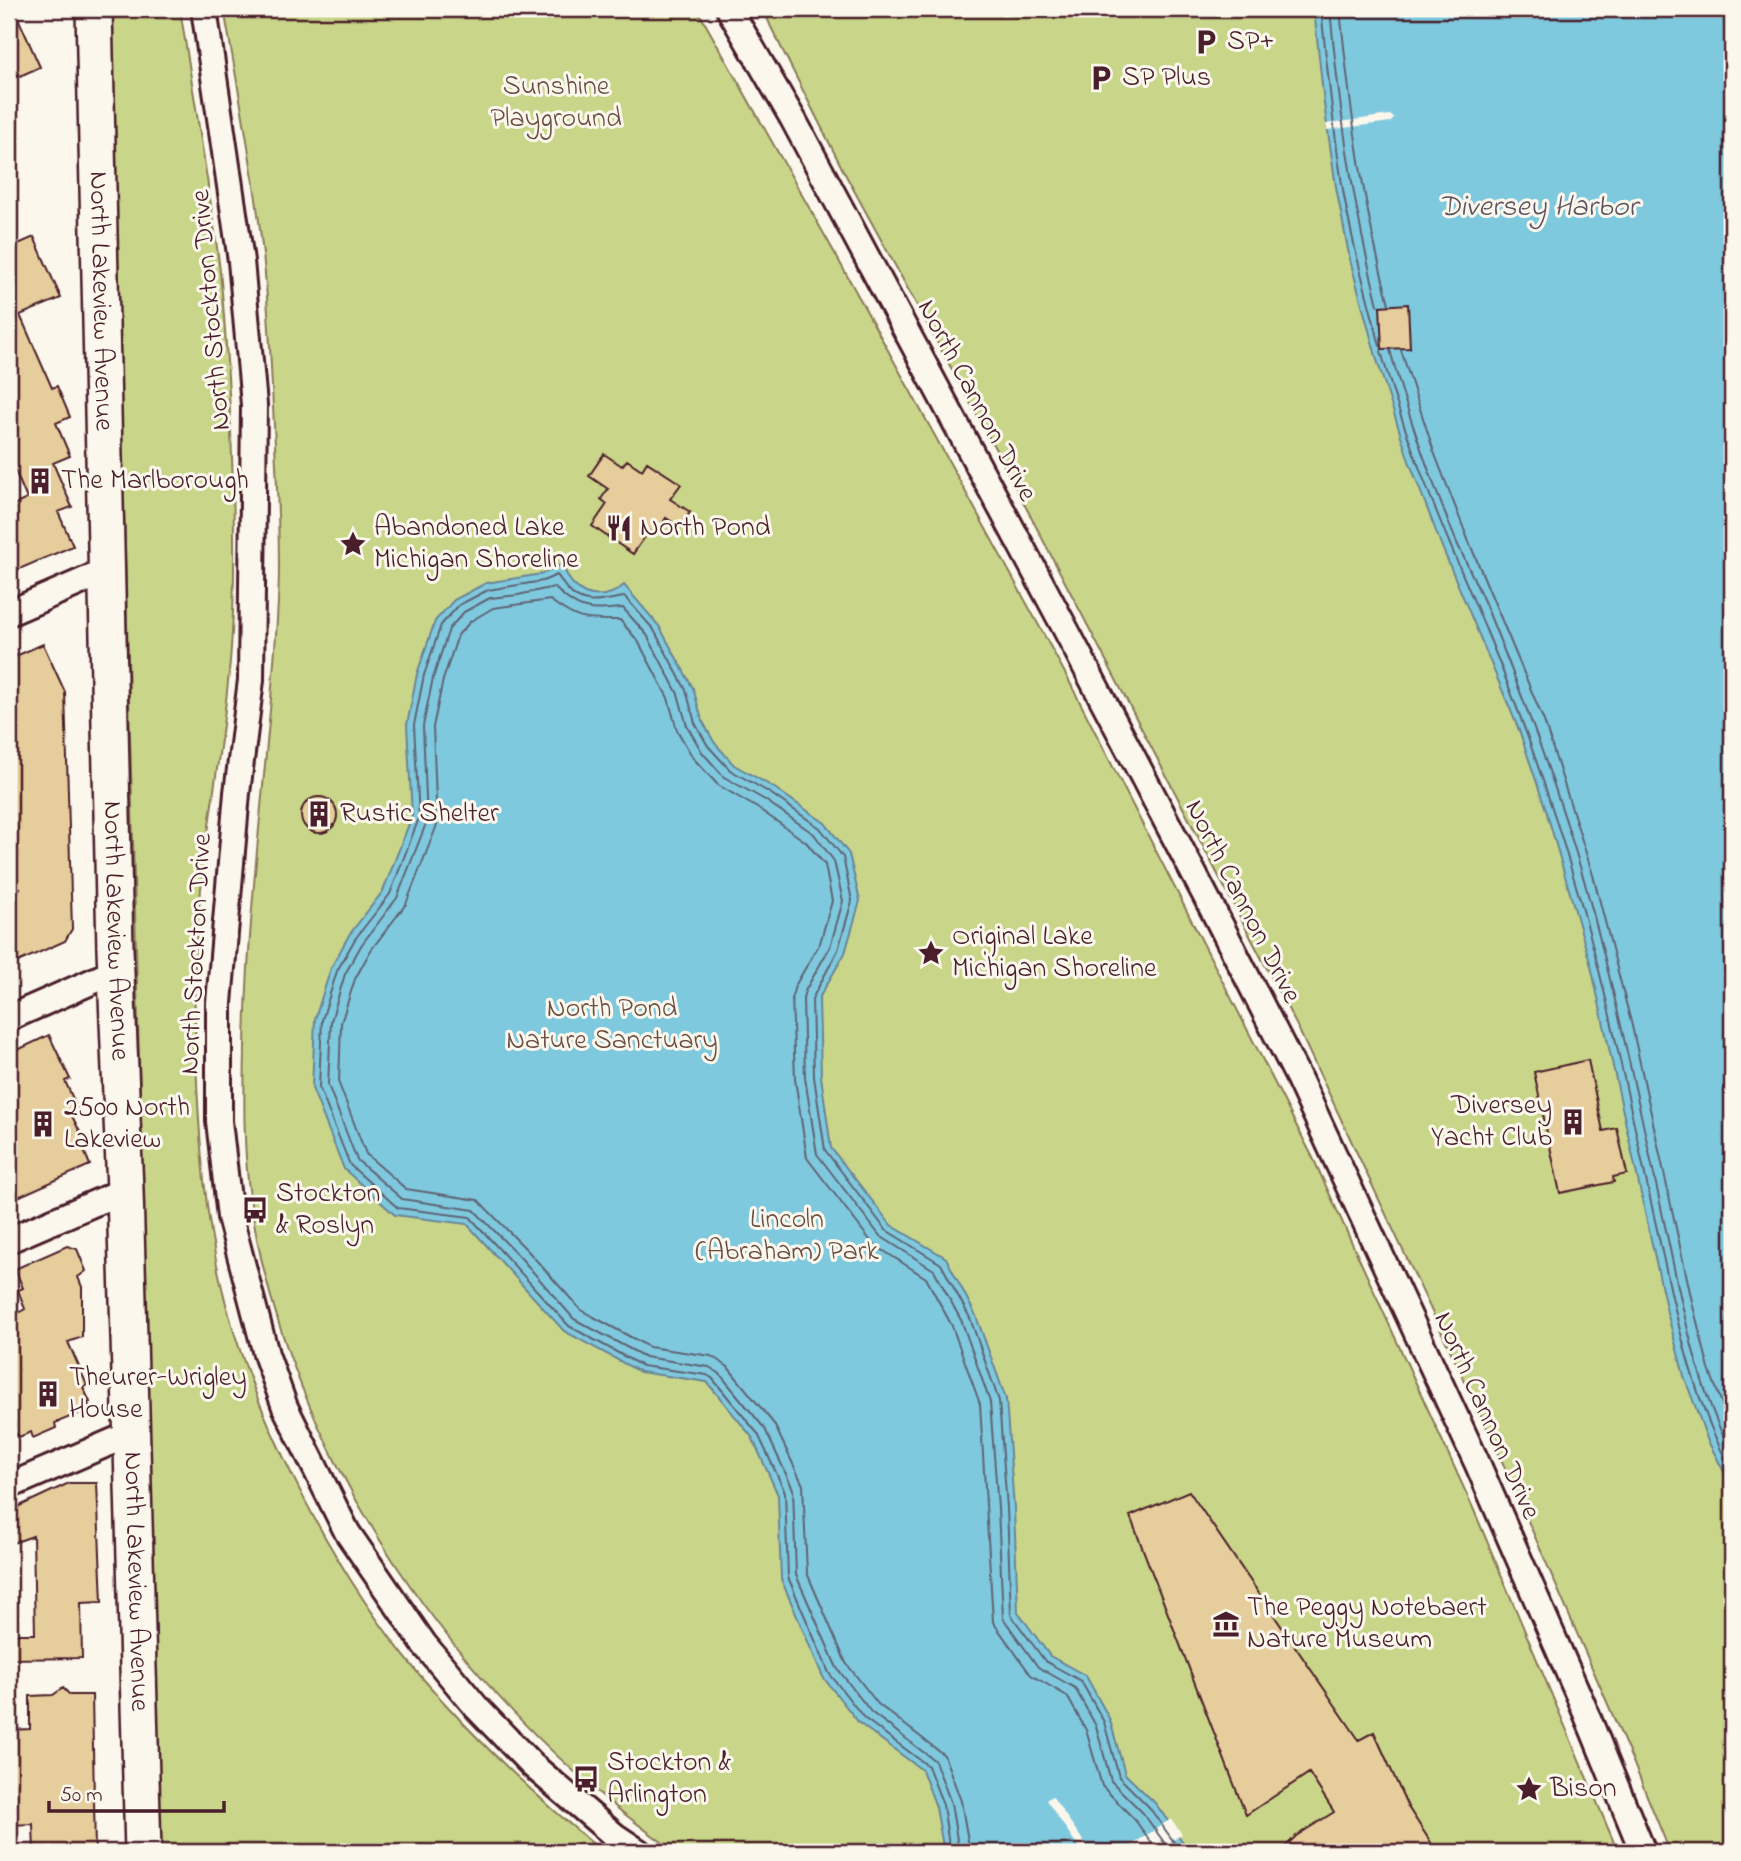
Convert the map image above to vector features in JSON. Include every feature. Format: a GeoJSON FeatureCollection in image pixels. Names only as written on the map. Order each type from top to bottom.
{"type":"FeatureCollection","features":[{"type":"Feature","properties":{"kind":"main road","name":"North Lakeview Avenue"},"geometry":{"type":"LineString","coordinates":[[94,9],[116,971],[125,1190],[143,1852]]}},
{"type":"Feature","properties":{"kind":"street","name":"North Stockton Drive"},"geometry":{"type":"LineString","coordinates":[[204,9],[242,261],[254,405],[251,680],[235,807],[219,1003],[219,1121],[230,1217],[266,1354],[285,1407],[347,1532],[424,1644],[477,1708],[541,1773],[615,1836],[639,1852]]}},
{"type":"Feature","properties":{"kind":"street","name":"North Cannon Drive"},"geometry":{"type":"LineString","coordinates":[[729,9],[793,119],[1065,628],[1298,1077],[1478,1465],[1581,1700],[1643,1852]]}},
{"type":"Feature","properties":{"kind":"street"},"geometry":{"type":"LineString","coordinates":[[9,613],[106,571]]}},
{"type":"Feature","properties":{"kind":"street"},"geometry":{"type":"LineString","coordinates":[[9,1018],[116,971]]}},
{"type":"Feature","properties":{"kind":"street"},"geometry":{"type":"LineString","coordinates":[[9,1240],[125,1190]]}},
{"type":"Feature","properties":{"kind":"street"},"geometry":{"type":"LineString","coordinates":[[9,1486],[130,1434]]}},
{"type":"Feature","properties":{"kind":"green space"},"geometry":{"type":"Polygon","coordinates":[[[110,9],[180,9],[222,289],[233,475],[233,612],[226,701],[202,879],[195,1002],[197,1089],[204,1182],[226,1304],[258,1400],[280,1449],[330,1546],[358,1591],[418,1673],[461,1721],[530,1789],[603,1852],[161,1852],[110,9]]]}},
{"type":"Feature","properties":{"kind":"green space","name":"Lincoln (Abraham) Park"},"geometry":{"type":"Polygon","coordinates":[[[224,9],[697,9],[833,250],[1066,675],[1314,1160],[1473,1508],[1618,1852],[676,1852],[598,1793],[525,1724],[458,1649],[397,1566],[345,1479],[302,1388],[270,1293],[250,1197],[244,1122],[246,1002],[277,627],[278,527],[264,266],[250,157],[224,9]]]}},
{"type":"Feature","properties":{"kind":"green space"},"geometry":{"type":"Polygon","coordinates":[[[766,9],[1732,9],[1732,1852],[1670,1852],[1494,1443],[1297,1026],[996,450],[844,172],[771,27],[766,9]]]}},
{"type":"Feature","properties":{"kind":"water","name":"Diversey Harbor"},"geometry":{"type":"Polygon","coordinates":[[[1314,9],[1732,9],[1732,1487],[1708,1441],[1684,1376],[1667,1312],[1591,966],[1546,810],[1519,730],[1409,461],[1377,360],[1350,260],[1336,187],[1314,9]]]}},
{"type":"Feature","properties":{"kind":"water","name":"North Pond"},"geometry":{"type":"Polygon","coordinates":[[[562,564],[571,582],[585,593],[605,595],[624,585],[659,626],[693,688],[702,720],[714,742],[734,765],[773,787],[825,823],[849,854],[860,901],[845,953],[819,998],[821,1076],[831,1148],[891,1225],[946,1258],[976,1316],[1006,1399],[1018,1612],[1050,1656],[1086,1676],[1110,1720],[1125,1774],[1155,1803],[1190,1852],[944,1852],[936,1807],[922,1770],[859,1723],[823,1677],[781,1579],[778,1495],[752,1437],[707,1382],[640,1372],[564,1331],[467,1224],[395,1215],[344,1169],[312,1088],[315,1019],[331,968],[349,935],[383,891],[412,816],[407,725],[417,674],[435,621],[454,600],[486,583],[542,574],[562,564]]]}},
{"type":"Feature","properties":{"kind":"pier"},"geometry":{"type":"Polygon","coordinates":[[[1390,115],[1394,118],[1391,122],[1327,130],[1326,124],[1390,115]]]}},
{"type":"Feature","properties":{"kind":"pier"},"geometry":{"type":"Polygon","coordinates":[[[1052,1796],[1091,1852],[1082,1852],[1046,1800],[1052,1796]]]}},
{"type":"Feature","properties":{"kind":"pier"},"geometry":{"type":"Polygon","coordinates":[[[1171,1819],[1182,1834],[1156,1852],[1121,1852],[1171,1819]]]}},
{"type":"Feature","properties":{"kind":"building"},"geometry":{"type":"Polygon","coordinates":[[[9,9],[14,9],[40,67],[9,81],[9,9]]]}},
{"type":"Feature","properties":{"kind":"building","name":"The Marlborough"},"geometry":{"type":"Polygon","coordinates":[[[34,237],[61,298],[20,315],[52,388],[57,386],[70,417],[56,423],[70,456],[53,463],[72,507],[58,512],[73,546],[17,570],[9,553],[9,507],[27,499],[9,456],[9,248],[34,237]]]}},
{"type":"Feature","properties":{"kind":"building"},"geometry":{"type":"Polygon","coordinates":[[[1408,304],[1410,348],[1382,349],[1380,306],[1408,304]]]}},
{"type":"Feature","properties":{"kind":"building"},"geometry":{"type":"Polygon","coordinates":[[[604,454],[622,466],[627,460],[642,470],[647,462],[681,484],[670,499],[690,512],[680,527],[666,518],[655,535],[649,531],[633,554],[592,526],[607,504],[601,499],[608,489],[589,476],[604,454]]]}},
{"type":"Feature","properties":{"kind":"building"},"geometry":{"type":"Polygon","coordinates":[[[43,644],[65,692],[72,929],[65,941],[9,966],[9,905],[20,888],[9,884],[9,659],[43,644]]]}},
{"type":"Feature","properties":{"kind":"building","name":"Rustic Shelter"},"geometry":{"type":"Polygon","coordinates":[[[319,797],[332,802],[337,815],[332,828],[319,833],[306,828],[301,815],[306,802],[319,797]]]}},
{"type":"Feature","properties":{"kind":"building","name":"2500 North Lakeview"},"geometry":{"type":"Polygon","coordinates":[[[49,1035],[70,1079],[65,1081],[78,1110],[72,1116],[81,1134],[80,1141],[90,1165],[9,1201],[9,1054],[49,1035]]]}},
{"type":"Feature","properties":{"kind":"building","name":"Diversey Yacht Club"},"geometry":{"type":"Polygon","coordinates":[[[1588,1060],[1603,1131],[1617,1128],[1627,1174],[1613,1177],[1614,1182],[1560,1193],[1534,1072],[1588,1060]]]}},
{"type":"Feature","properties":{"kind":"building"},"geometry":{"type":"Polygon","coordinates":[[[67,1246],[77,1249],[86,1271],[78,1277],[82,1287],[82,1337],[68,1342],[87,1385],[83,1387],[90,1402],[90,1409],[55,1423],[56,1428],[33,1438],[31,1432],[19,1437],[15,1435],[9,1420],[9,1318],[25,1309],[18,1290],[23,1288],[15,1269],[67,1246]]]}},
{"type":"Feature","properties":{"kind":"building"},"geometry":{"type":"Polygon","coordinates":[[[69,1483],[97,1483],[102,1602],[81,1603],[82,1658],[9,1659],[9,1634],[35,1634],[33,1536],[13,1543],[9,1533],[9,1511],[69,1483]]]}},
{"type":"Feature","properties":{"kind":"building","name":"The Peggy Notebaert Nature Museum"},"geometry":{"type":"Polygon","coordinates":[[[1189,1491],[1359,1740],[1374,1732],[1408,1807],[1437,1852],[1280,1852],[1296,1836],[1334,1812],[1309,1773],[1246,1815],[1130,1516],[1189,1491]]]}},
{"type":"Feature","properties":{"kind":"building"},"geometry":{"type":"Polygon","coordinates":[[[63,1688],[70,1695],[92,1695],[95,1852],[34,1852],[33,1824],[9,1825],[9,1730],[30,1729],[30,1696],[53,1695],[63,1688]]]}},
{"type":"Feature","properties":{"kind":"place","name":"SP+"},"geometry":{"type":"Point","coordinates":[1206,42]}},
{"type":"Feature","properties":{"kind":"place","name":"SP Plus"},"geometry":{"type":"Point","coordinates":[1101,78]}},
{"type":"Feature","properties":{"kind":"place","name":"The Marlborough"},"geometry":{"type":"Point","coordinates":[40,481]}},
{"type":"Feature","properties":{"kind":"place","name":"North Pond"},"geometry":{"type":"Point","coordinates":[619,528]}},
{"type":"Feature","properties":{"kind":"place","name":"Abandoned Lake Michigan Shoreline"},"geometry":{"type":"Point","coordinates":[353,544]}},
{"type":"Feature","properties":{"kind":"place","name":"Rustic Shelter"},"geometry":{"type":"Point","coordinates":[319,814]}},
{"type":"Feature","properties":{"kind":"place","name":"Original Lake Michigan Shoreline"},"geometry":{"type":"Point","coordinates":[931,953]}},
{"type":"Feature","properties":{"kind":"place","name":"Diversey Yacht Club"},"geometry":{"type":"Point","coordinates":[1573,1122]}},
{"type":"Feature","properties":{"kind":"place","name":"2500 North Lakeview"},"geometry":{"type":"Point","coordinates":[43,1124]}},
{"type":"Feature","properties":{"kind":"place","name":"Stockton & Roslyn"},"geometry":{"type":"Point","coordinates":[255,1210]}},
{"type":"Feature","properties":{"kind":"place","name":"Theurer-Wrigley House"},"geometry":{"type":"Point","coordinates":[48,1394]}},
{"type":"Feature","properties":{"kind":"place","name":"The Peggy Notebaert Nature Museum"},"geometry":{"type":"Point","coordinates":[1226,1624]}},
{"type":"Feature","properties":{"kind":"place","name":"Stockton & Arlington"},"geometry":{"type":"Point","coordinates":[586,1779]}},
{"type":"Feature","properties":{"kind":"place","name":"Bison"},"geometry":{"type":"Point","coordinates":[1529,1789]}},
{"type":"Feature","properties":{"kind":"park label","name":"Sunshine Playground"},"geometry":{"type":"Point","coordinates":[556,103]}},
{"type":"Feature","properties":{"kind":"park label","name":"North Pond Nature Sanctuary"},"geometry":{"type":"Point","coordinates":[612,1025]}}]}
